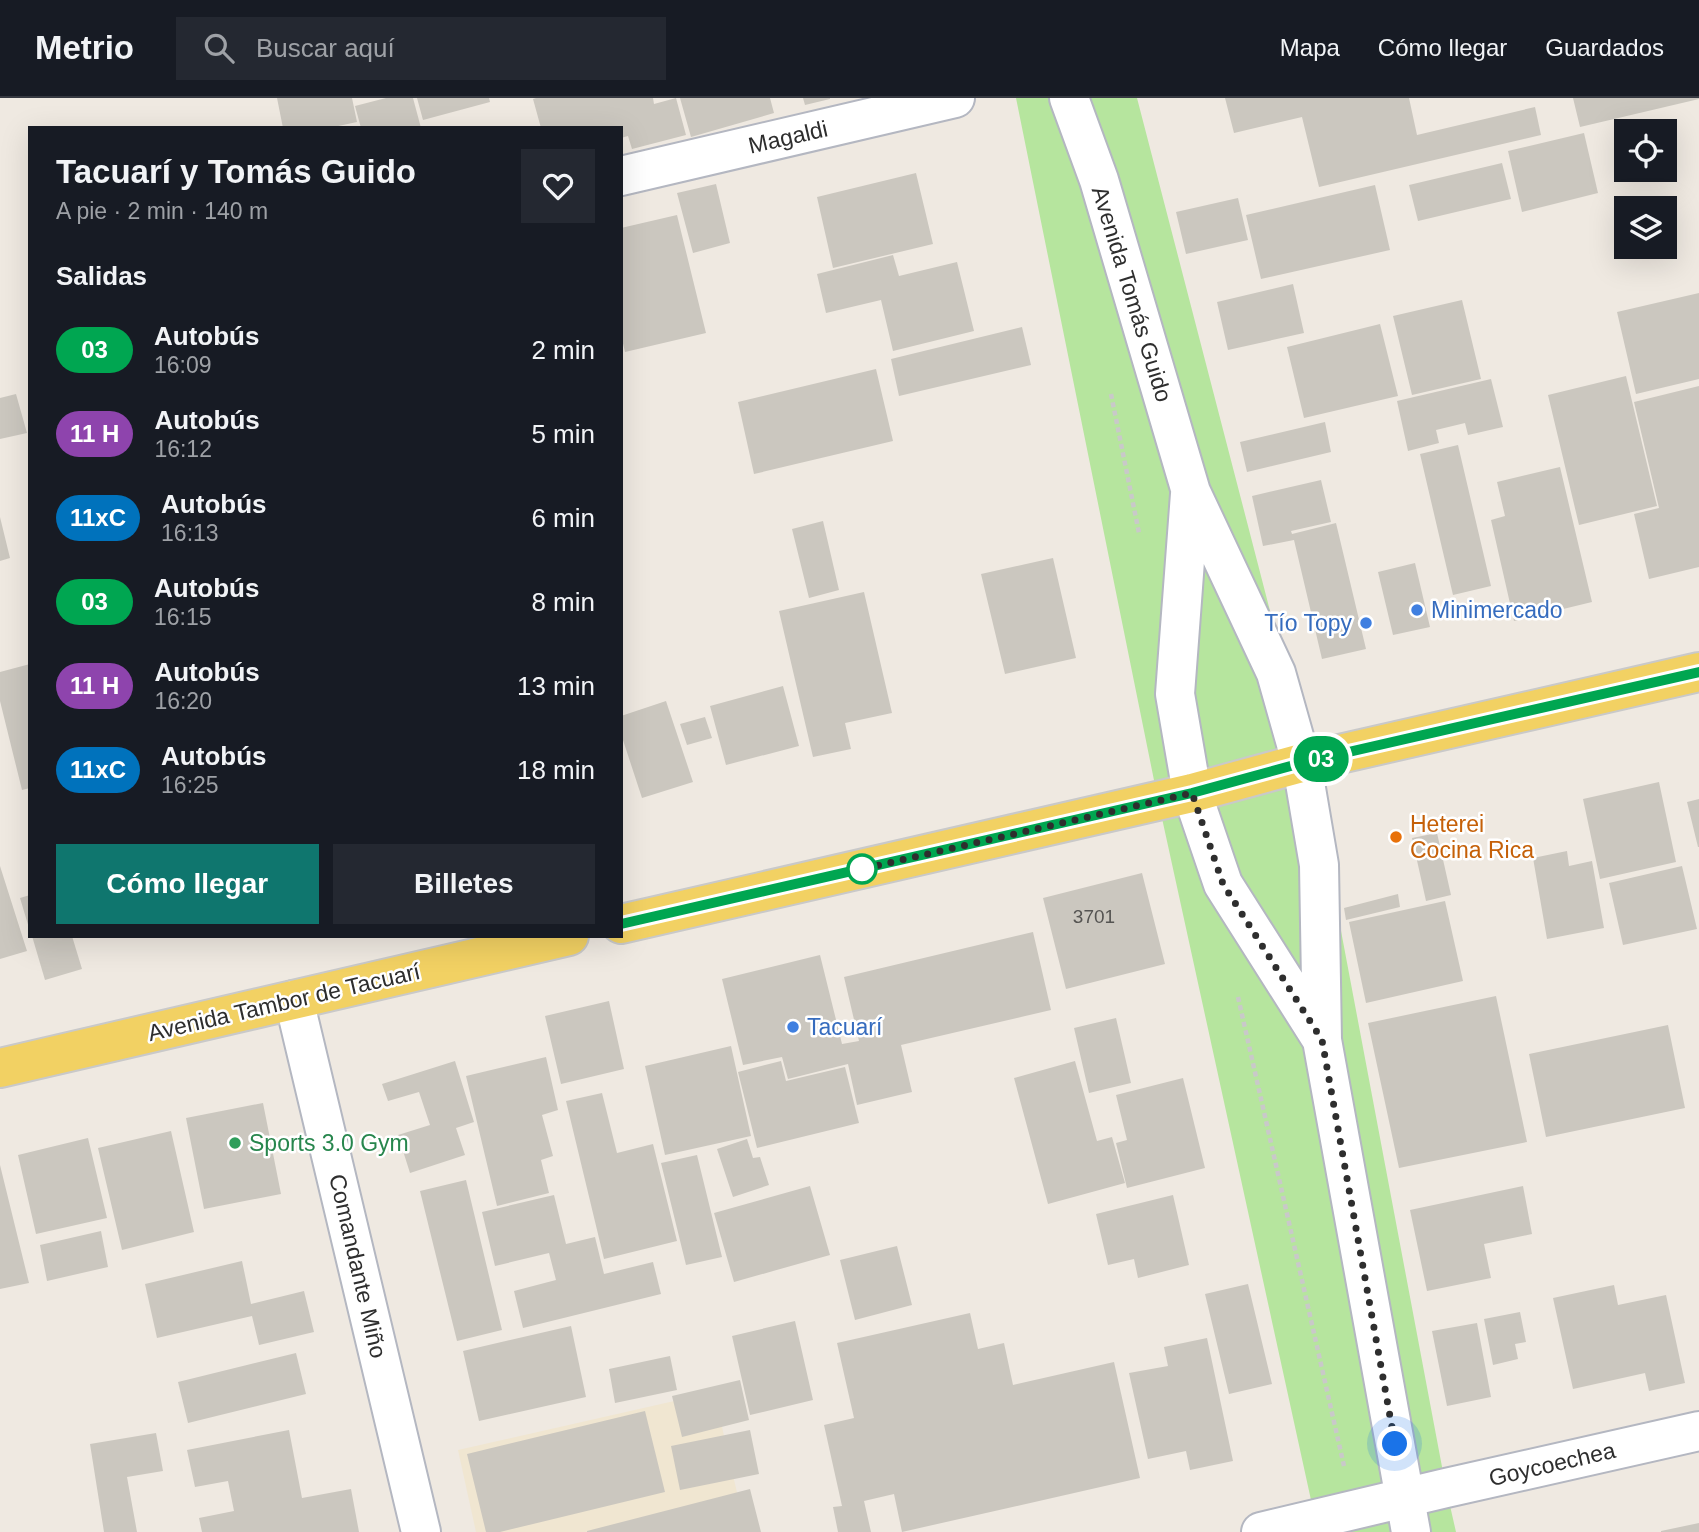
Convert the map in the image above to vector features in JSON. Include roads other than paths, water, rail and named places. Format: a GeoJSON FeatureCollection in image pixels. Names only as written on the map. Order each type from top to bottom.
{"type":"FeatureCollection","features":[{"type":"Feature","properties":{"kind":"main road","name":"Magaldi"},"geometry":{"type":"LineString","coordinates":[[623,176],[955,98]]}},
{"type":"Feature","properties":{"kind":"main road","name":"Avenida Tomás Guido"},"geometry":{"type":"LineString","coordinates":[[1069,98],[1099,180],[1191,492],[1276,673],[1302,765],[1319,865],[1322,1040],[1408,1515]]}},
{"type":"Feature","properties":{"kind":"main road","name":"Avenida Tomás Guido"},"geometry":{"type":"LineString","coordinates":[[1191,492],[1175,694],[1192,793],[1223,884],[1322,1040]]}},
{"type":"Feature","properties":{"kind":"main road"},"geometry":{"type":"LineString","coordinates":[[623,924],[1192,793],[1309,761],[1699,672]]}},
{"type":"Feature","properties":{"kind":"main road","name":"Avenida Tambor de Tacuarí"},"geometry":{"type":"LineString","coordinates":[[0,1068],[560,938]]}},
{"type":"Feature","properties":{"kind":"main road","name":"Comandante Miño"},"geometry":{"type":"LineString","coordinates":[[294,1000],[421,1532]]}},
{"type":"Feature","properties":{"kind":"main road","name":"Goycoechea"},"geometry":{"type":"LineString","coordinates":[[1261,1532],[1408,1515],[1699,1431]]}},
{"type":"Feature","properties":{"kind":"place","name":"Minimercado"},"geometry":{"type":"Point","coordinates":[1417,610]}},
{"type":"Feature","properties":{"kind":"place","name":"Tío Topy"},"geometry":{"type":"Point","coordinates":[1366,623]}},
{"type":"Feature","properties":{"kind":"place","name":"Heterei Cocina Rica"},"geometry":{"type":"Point","coordinates":[1396,837]}},
{"type":"Feature","properties":{"kind":"place","name":"Tacuarí"},"geometry":{"type":"Point","coordinates":[793,1027]}},
{"type":"Feature","properties":{"kind":"place","name":"Sports 3.0 Gym"},"geometry":{"type":"Point","coordinates":[235,1143]}}]}
